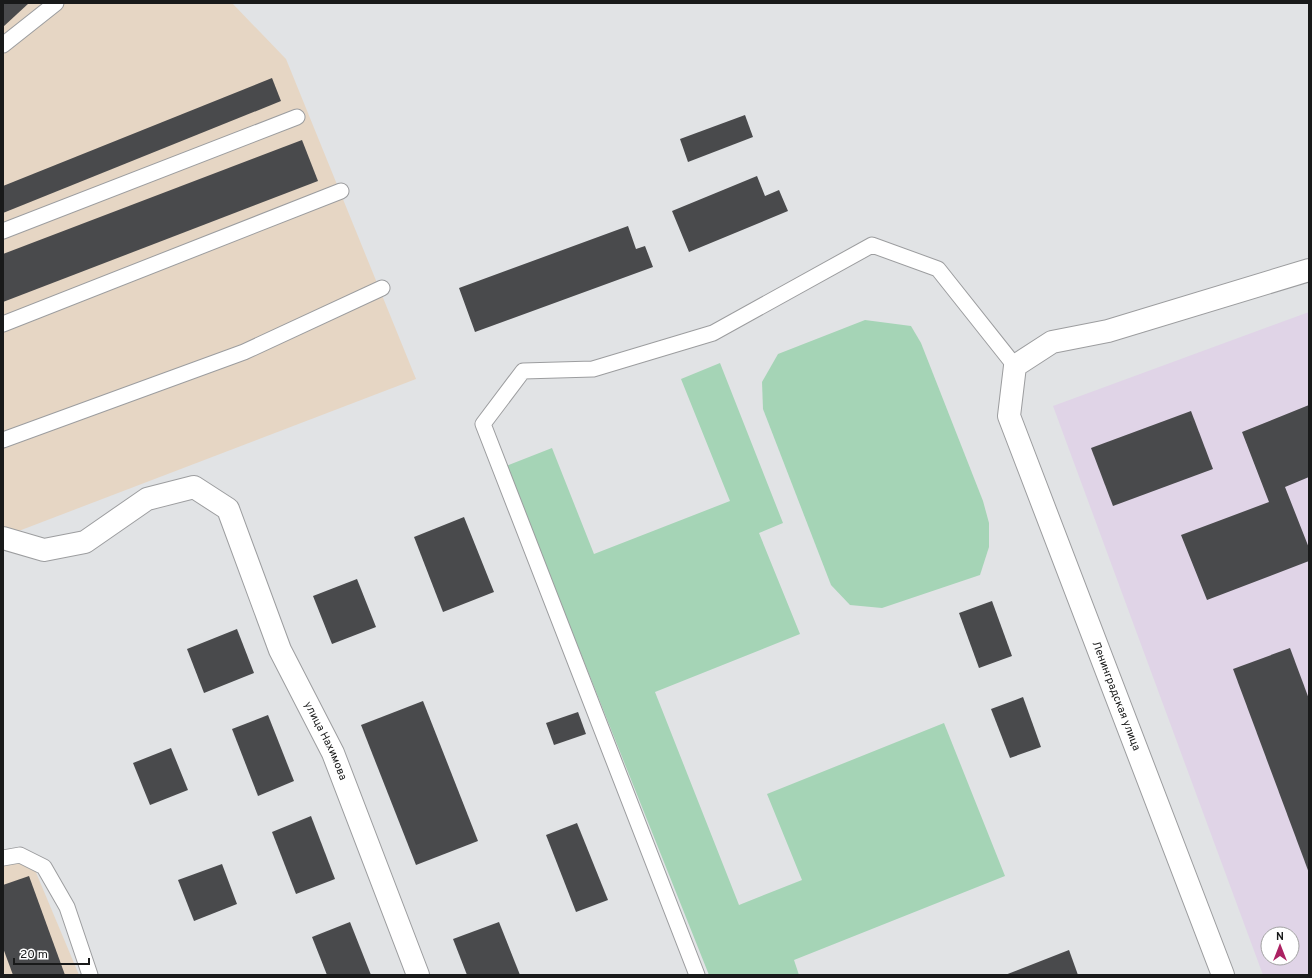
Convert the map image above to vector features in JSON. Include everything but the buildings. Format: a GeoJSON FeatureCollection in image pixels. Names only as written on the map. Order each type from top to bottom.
{"type":"FeatureCollection","features":[{"type":"Feature","properties":{"kind":"street"},"geometry":{"type":"LineString","coordinates":[[1015,366],[1052,342],[1108,331],[1309,270]]}},
{"type":"Feature","properties":{"kind":"street","name":"Ленинградская улица"},"geometry":{"type":"LineString","coordinates":[[1015,366],[1009,416],[1223,975]]}},
{"type":"Feature","properties":{"kind":"street","name":"улица Нахимова"},"geometry":{"type":"LineString","coordinates":[[3,538],[44,550],[85,542],[147,499],[194,487],[228,510],[280,650],[332,753],[418,975]]}},
{"type":"Feature","properties":{"kind":"lane"},"geometry":{"type":"LineString","coordinates":[[3,45],[56,3]]}},
{"type":"Feature","properties":{"kind":"lane"},"geometry":{"type":"LineString","coordinates":[[3,231],[297,116]]}},
{"type":"Feature","properties":{"kind":"lane"},"geometry":{"type":"LineString","coordinates":[[3,324],[341,191]]}},
{"type":"Feature","properties":{"kind":"lane"},"geometry":{"type":"LineString","coordinates":[[697,975],[483,424],[523,371],[593,369],[713,333],[872,245],[938,269],[1015,366]]}},
{"type":"Feature","properties":{"kind":"lane"},"geometry":{"type":"LineString","coordinates":[[3,440],[244,352],[382,288]]}},
{"type":"Feature","properties":{"kind":"lane"},"geometry":{"type":"LineString","coordinates":[[3,858],[20,855],[44,867],[67,907],[90,975]]}},
{"type":"Feature","properties":{"kind":"shaded area"},"geometry":{"type":"Polygon","coordinates":[[[3,3],[232,3],[286,59],[416,379],[3,537],[3,3]]]}},
{"type":"Feature","properties":{"kind":"shaded area"},"geometry":{"type":"Polygon","coordinates":[[[1309,312],[1309,975],[1263,975],[1053,406],[1309,312]]]}},
{"type":"Feature","properties":{"kind":"shaded area"},"geometry":{"type":"Polygon","coordinates":[[[27,851],[79,975],[5,975],[3,970],[3,862],[27,851]]]}},
{"type":"Feature","properties":{"kind":"green space"},"geometry":{"type":"Polygon","coordinates":[[[865,320],[911,326],[921,343],[983,501],[989,523],[989,547],[980,575],[882,608],[850,605],[831,585],[763,409],[762,382],[778,354],[865,320]]]}},
{"type":"Feature","properties":{"kind":"green space"},"geometry":{"type":"Polygon","coordinates":[[[720,363],[783,523],[759,533],[800,634],[655,692],[739,905],[802,880],[767,794],[944,723],[1005,876],[794,960],[799,975],[709,975],[506,466],[552,448],[594,554],[730,501],[681,379],[720,363]]]}}]}
